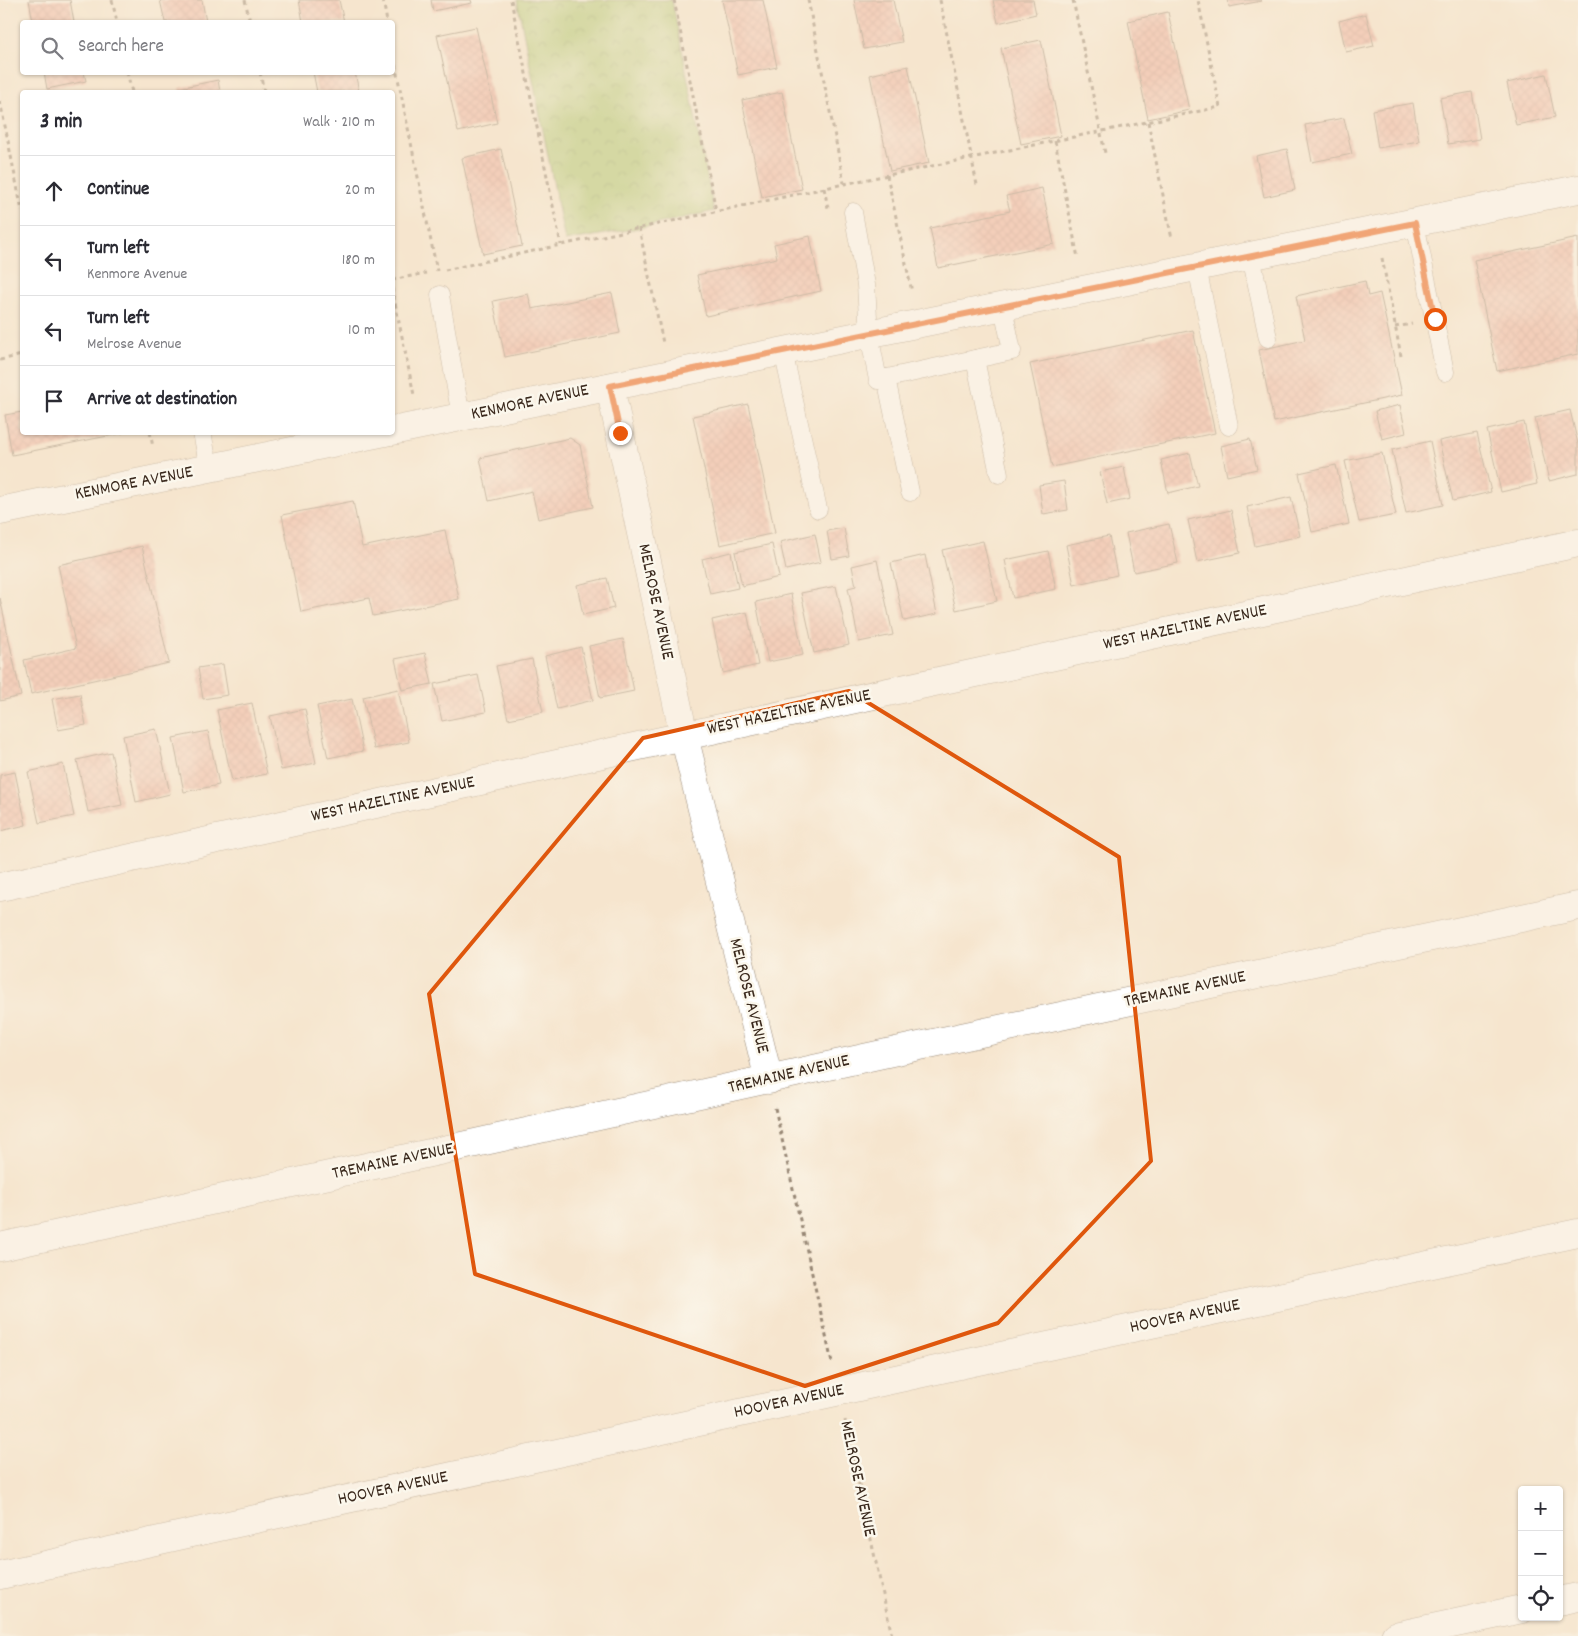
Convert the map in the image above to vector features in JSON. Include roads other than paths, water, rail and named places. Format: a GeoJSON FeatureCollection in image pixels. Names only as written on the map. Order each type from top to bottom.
{"type":"FeatureCollection","features":[{"type":"Feature","properties":{"kind":"street","name":"KENMORE AVENUE"},"geometry":{"type":"LineString","coordinates":[[395,430],[1578,189]]}},
{"type":"Feature","properties":{"kind":"street","name":"MELROSE AVENUE"},"geometry":{"type":"LineString","coordinates":[[610,386],[684,736],[769,1080]]}},
{"type":"Feature","properties":{"kind":"street","name":"KENMORE AVENUE"},"geometry":{"type":"LineString","coordinates":[[0,511],[371,435]]}},
{"type":"Feature","properties":{"kind":"street","name":"WEST HAZELTINE AVENUE"},"geometry":{"type":"LineString","coordinates":[[0,887],[684,736],[1578,543]]}},
{"type":"Feature","properties":{"kind":"street","name":"TREMAINE AVENUE"},"geometry":{"type":"LineString","coordinates":[[0,1247],[1578,906]]}},
{"type":"Feature","properties":{"kind":"street","name":"HOOVER AVENUE"},"geometry":{"type":"LineString","coordinates":[[0,1575],[1578,1233]]}},
{"type":"Feature","properties":{"kind":"street"},"geometry":{"type":"LineString","coordinates":[[1563,1600],[1578,1597]]}},
{"type":"Feature","properties":{"kind":"street"},"geometry":{"type":"LineString","coordinates":[[1395,1636],[1518,1610]]}},
{"type":"Feature","properties":{"kind":"lane"},"geometry":{"type":"LineString","coordinates":[[853,212],[866,285],[869,334],[878,380],[1012,351],[1003,306]]}},
{"type":"Feature","properties":{"kind":"lane"},"geometry":{"type":"LineString","coordinates":[[1415,223],[1445,372]]}},
{"type":"Feature","properties":{"kind":"lane"},"geometry":{"type":"LineString","coordinates":[[1251,256],[1268,338]]}},
{"type":"Feature","properties":{"kind":"lane"},"geometry":{"type":"LineString","coordinates":[[1197,267],[1229,426]]}},
{"type":"Feature","properties":{"kind":"lane"},"geometry":{"type":"LineString","coordinates":[[440,295],[461,417]]}},
{"type":"Feature","properties":{"kind":"lane"},"geometry":{"type":"LineString","coordinates":[[784,351],[818,509]]}},
{"type":"Feature","properties":{"kind":"lane"},"geometry":{"type":"LineString","coordinates":[[975,359],[999,474]]}},
{"type":"Feature","properties":{"kind":"lane"},"geometry":{"type":"LineString","coordinates":[[886,378],[910,492]]}},
{"type":"Feature","properties":{"kind":"lane"},"geometry":{"type":"LineString","coordinates":[[203,435],[209,469]]}}]}
